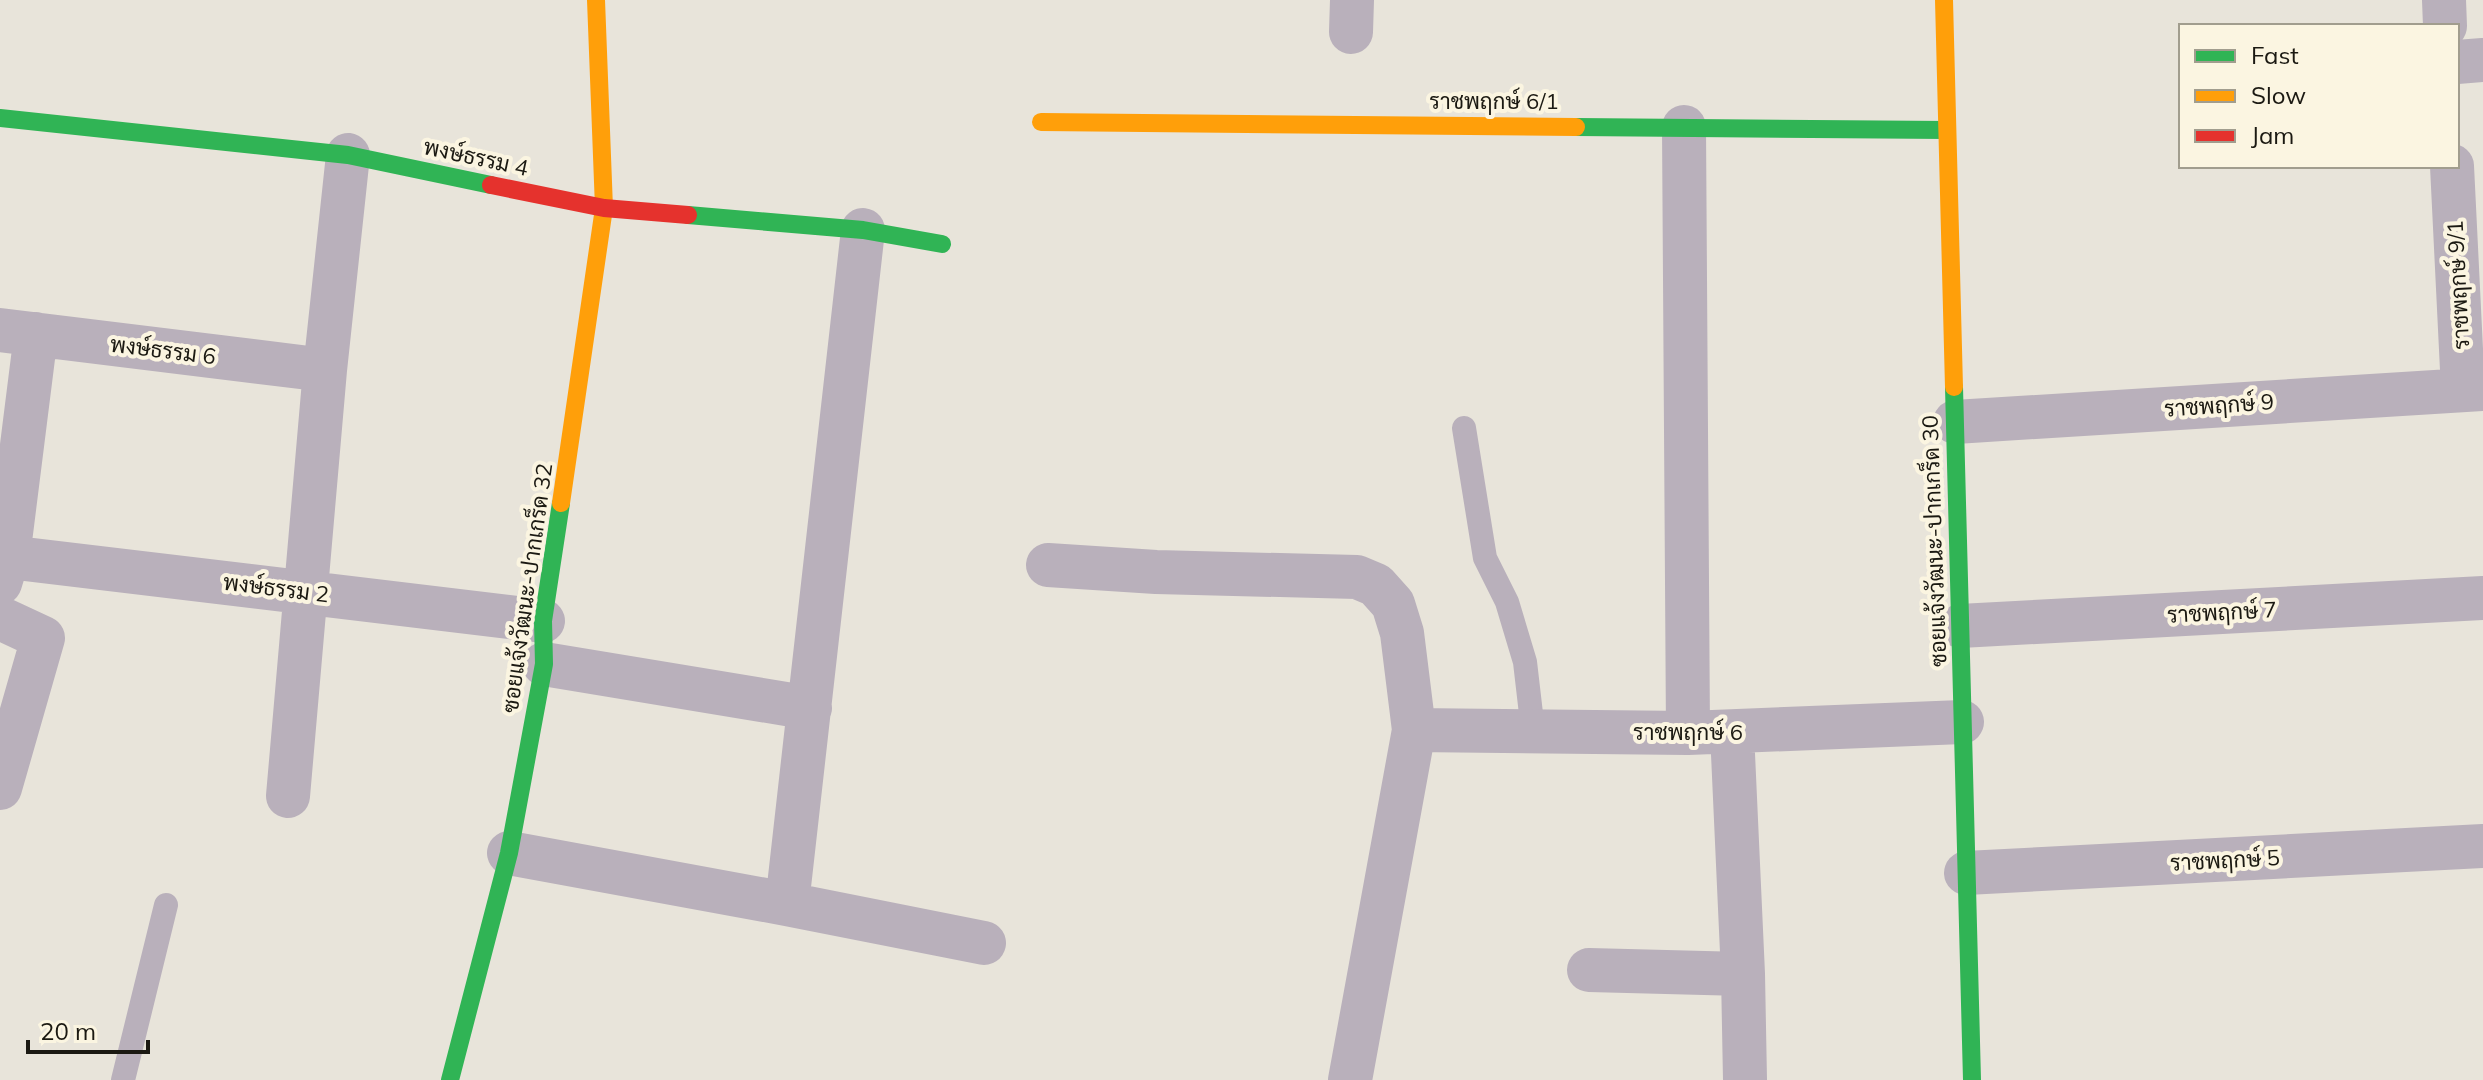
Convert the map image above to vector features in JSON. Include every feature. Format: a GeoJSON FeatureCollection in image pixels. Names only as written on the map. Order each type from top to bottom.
{"type":"FeatureCollection","features":[{"type":"Feature","properties":{"kind":"street","name":"ซอยแจ้งวัฒนะ-ปากเกร็ด 32"},"geometry":{"type":"LineString","coordinates":[[450,1080],[509,853],[544,664],[543,621],[604,208],[596,0]]}},
{"type":"Feature","properties":{"kind":"street","name":"ซอยแจ้งวัฒนะ-ปากเกร็ด 30"},"geometry":{"type":"LineString","coordinates":[[1944,0],[1972,1080]]}},
{"type":"Feature","properties":{"kind":"street"},"geometry":{"type":"LineString","coordinates":[[2444,0],[2445,24]]}},
{"type":"Feature","properties":{"kind":"street"},"geometry":{"type":"LineString","coordinates":[[2459,62],[2483,60]]}},
{"type":"Feature","properties":{"kind":"street","name":"พงษ์ธรรม 4"},"geometry":{"type":"LineString","coordinates":[[0,118],[348,155],[604,208],[863,230],[942,244]]}},
{"type":"Feature","properties":{"kind":"street","name":"ราชพฤกษ์ 6/1"},"geometry":{"type":"LineString","coordinates":[[1041,122],[1947,130]]}},
{"type":"Feature","properties":{"kind":"street"},"geometry":{"type":"LineString","coordinates":[[1684,127],[1688,733]]}},
{"type":"Feature","properties":{"kind":"street"},"geometry":{"type":"LineString","coordinates":[[288,796],[325,370],[348,155]]}},
{"type":"Feature","properties":{"kind":"street","name":"ราชพฤกษ์ 9/1"},"geometry":{"type":"LineString","coordinates":[[2462,175],[2473,390]]}},
{"type":"Feature","properties":{"kind":"street"},"geometry":{"type":"LineString","coordinates":[[787,904],[863,230]]}},
{"type":"Feature","properties":{"kind":"street"},"geometry":{"type":"LineString","coordinates":[[4,570],[18,332]]}},
{"type":"Feature","properties":{"kind":"street","name":"พงษ์ธรรม 6"},"geometry":{"type":"LineString","coordinates":[[18,332],[325,370]]}},
{"type":"Feature","properties":{"kind":"street","name":"ราชพฤกษ์ 9"},"geometry":{"type":"LineString","coordinates":[[1955,422],[2473,390]]}},
{"type":"Feature","properties":{"kind":"street"},"geometry":{"type":"LineString","coordinates":[[1048,565],[1156,572],[1357,577],[1376,585],[1393,604],[1402,633],[1414,730],[1350,1080]]}},
{"type":"Feature","properties":{"kind":"street","name":"พงษ์ธรรม 2"},"geometry":{"type":"LineString","coordinates":[[4,570],[306,592],[543,621]]}},
{"type":"Feature","properties":{"kind":"street","name":"ราชพฤกษ์ 7"},"geometry":{"type":"LineString","coordinates":[[1960,626],[2483,598]]}},
{"type":"Feature","properties":{"kind":"street"},"geometry":{"type":"LineString","coordinates":[[0,618],[43,638],[0,788]]}},
{"type":"Feature","properties":{"kind":"street"},"geometry":{"type":"LineString","coordinates":[[544,664],[810,708]]}},
{"type":"Feature","properties":{"kind":"street","name":"ราชพฤกษ์ 6"},"geometry":{"type":"LineString","coordinates":[[1414,730],[1688,733],[1962,722]]}},
{"type":"Feature","properties":{"kind":"street"},"geometry":{"type":"LineString","coordinates":[[1732,732],[1745,1080]]}},
{"type":"Feature","properties":{"kind":"street","name":"ราชพฤกษ์ 5"},"geometry":{"type":"LineString","coordinates":[[1966,873],[2483,846]]}},
{"type":"Feature","properties":{"kind":"street"},"geometry":{"type":"LineString","coordinates":[[509,853],[984,943]]}},
{"type":"Feature","properties":{"kind":"street"},"geometry":{"type":"LineString","coordinates":[[1589,970],[1743,974]]}},
{"type":"Feature","properties":{"kind":"lane"},"geometry":{"type":"LineString","coordinates":[[1464,428],[1485,558],[1507,602],[1525,662],[1533,731]]}},
{"type":"Feature","properties":{"kind":"lane"},"geometry":{"type":"LineString","coordinates":[[123,1080],[166,905]]}},
{"type":"Feature","properties":{"kind":"traffic: fast"},"geometry":{"type":"LineString","coordinates":[[0,118],[348,155],[491,185]]}},
{"type":"Feature","properties":{"kind":"traffic: fast"},"geometry":{"type":"LineString","coordinates":[[1576,127],[1947,130]]}},
{"type":"Feature","properties":{"kind":"traffic: fast"},"geometry":{"type":"LineString","coordinates":[[688,215],[863,230],[942,244]]}},
{"type":"Feature","properties":{"kind":"traffic: fast"},"geometry":{"type":"LineString","coordinates":[[1954,387],[1972,1080]]}},
{"type":"Feature","properties":{"kind":"traffic: fast"},"geometry":{"type":"LineString","coordinates":[[450,1080],[509,853],[544,664],[543,621],[561,503]]}},
{"type":"Feature","properties":{"kind":"traffic: slow"},"geometry":{"type":"LineString","coordinates":[[561,503],[604,208],[596,0]]}},
{"type":"Feature","properties":{"kind":"traffic: slow"},"geometry":{"type":"LineString","coordinates":[[1944,0],[1954,387]]}},
{"type":"Feature","properties":{"kind":"traffic: slow"},"geometry":{"type":"LineString","coordinates":[[1041,122],[1576,127]]}},
{"type":"Feature","properties":{"kind":"traffic: jam"},"geometry":{"type":"LineString","coordinates":[[491,185],[604,208],[688,215]]}}]}
